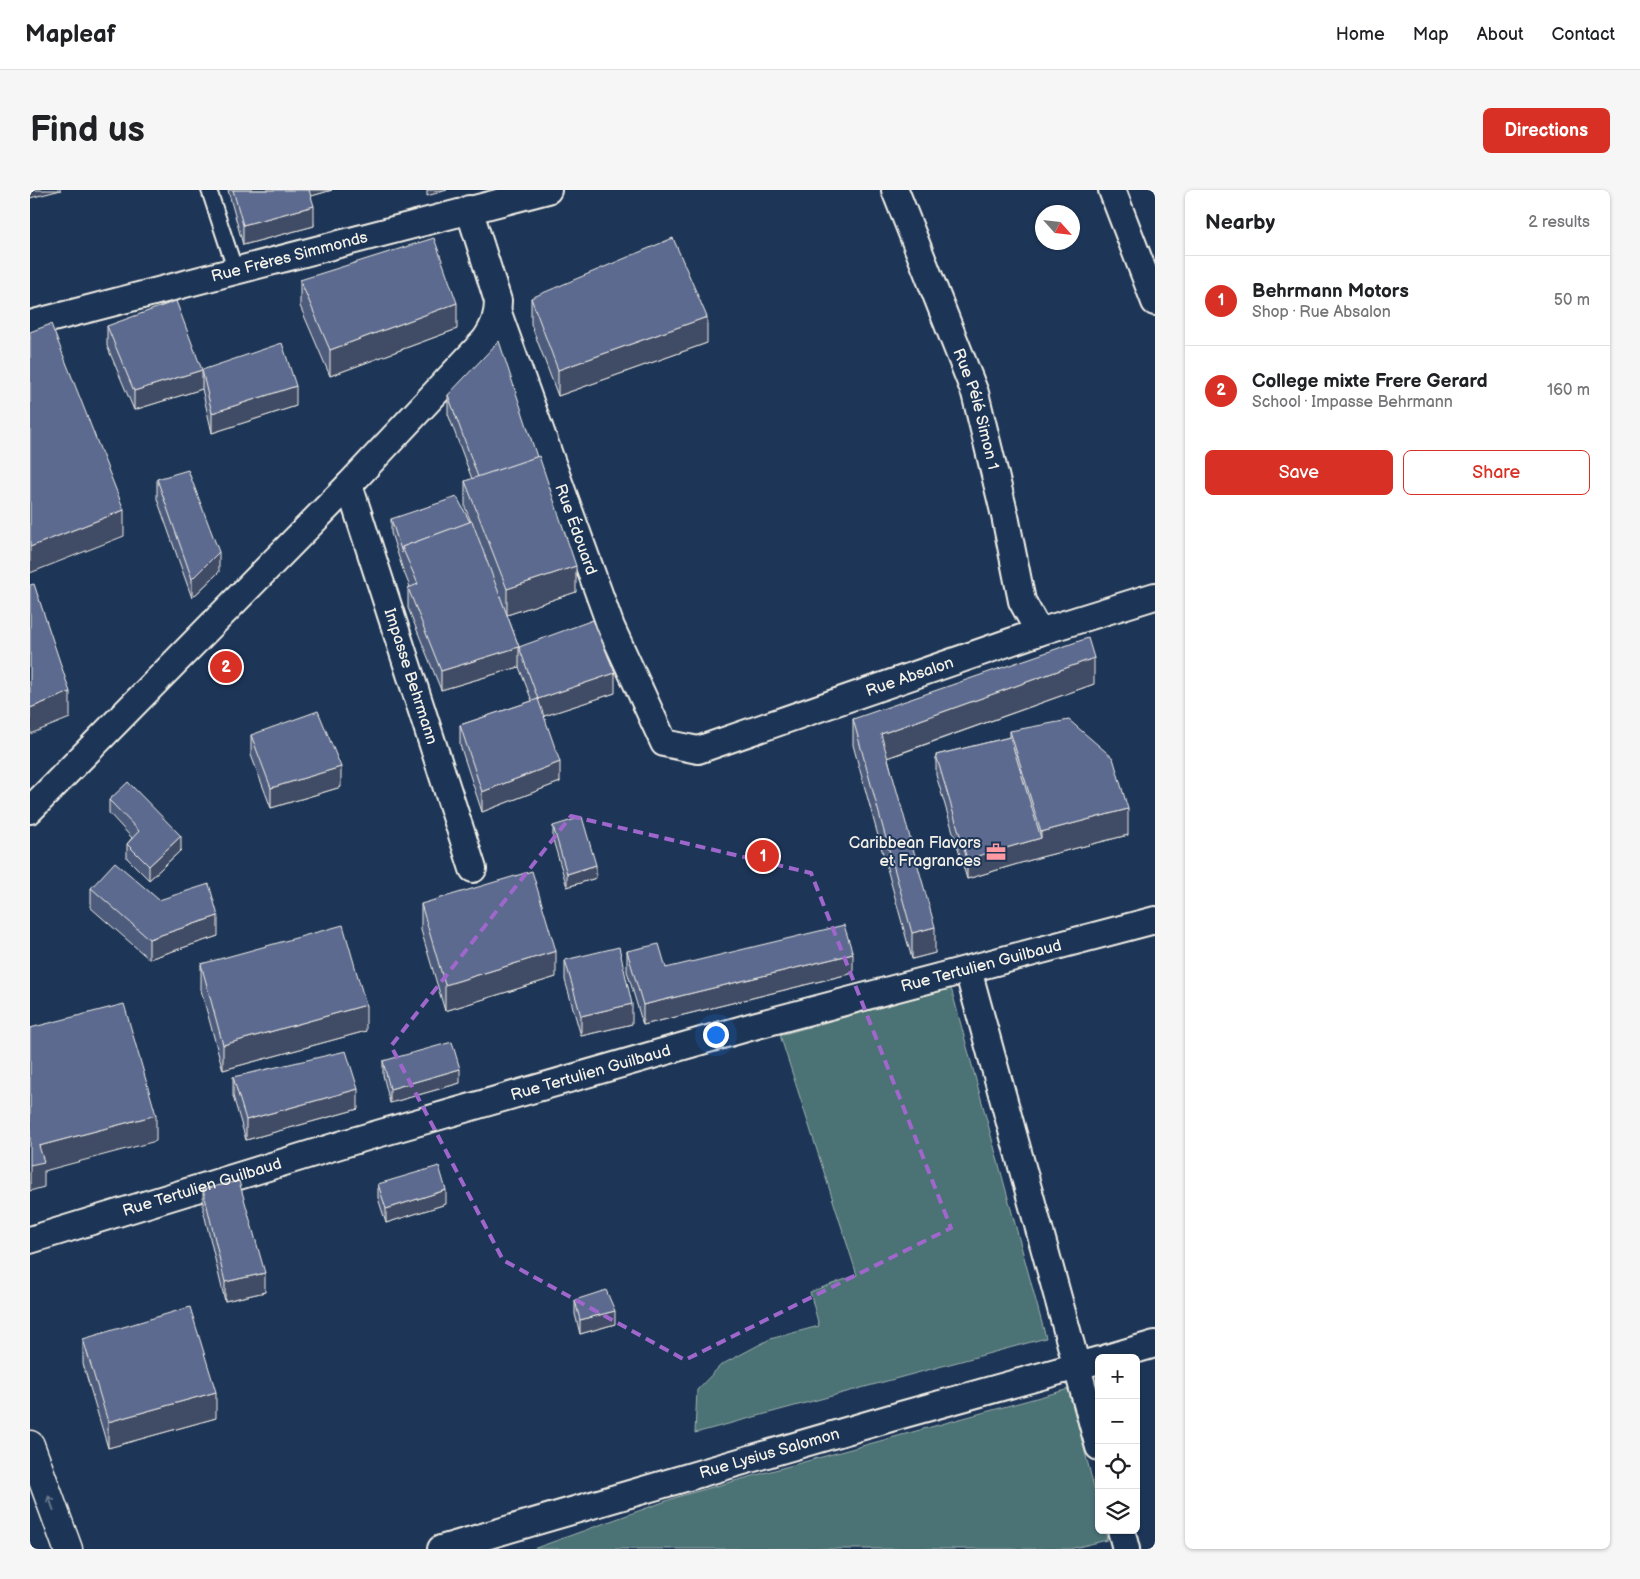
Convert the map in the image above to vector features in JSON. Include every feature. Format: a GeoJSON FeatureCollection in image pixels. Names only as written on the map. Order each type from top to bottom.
{"type":"FeatureCollection","features":[{"type":"Feature","properties":{"kind":"main road"},"geometry":{"type":"LineString","coordinates":[[30,1445],[68,1549]]}},
{"type":"Feature","properties":{"kind":"street","name":"Rue Frères Simmonds"},"geometry":{"type":"LineString","coordinates":[[30,324],[548,190]]}},
{"type":"Feature","properties":{"kind":"street","name":"Rue Pélé Simon 1"},"geometry":{"type":"LineString","coordinates":[[895,190],[975,393],[1005,516],[1022,601],[1039,632]]}},
{"type":"Feature","properties":{"kind":"street"},"geometry":{"type":"LineString","coordinates":[[1112,190],[1155,302]]}},
{"type":"Feature","properties":{"kind":"street","name":"Rue Édouard"},"geometry":{"type":"LineString","coordinates":[[469,209],[495,287],[498,313],[611,627],[664,743]]}},
{"type":"Feature","properties":{"kind":"street"},"geometry":{"type":"LineString","coordinates":[[30,810],[349,485],[486,340],[493,328],[498,313]]}},
{"type":"Feature","properties":{"kind":"street","name":"Impasse Behrmann"},"geometry":{"type":"LineString","coordinates":[[349,485],[473,869]]}},
{"type":"Feature","properties":{"kind":"street","name":"Rue Absalon"},"geometry":{"type":"LineString","coordinates":[[664,743],[698,750],[1039,632],[1155,596]]}},
{"type":"Feature","properties":{"kind":"street","name":"Rue Tertulien Guilbaud"},"geometry":{"type":"LineString","coordinates":[[30,1240],[354,1141],[728,1033],[1155,920]]}},
{"type":"Feature","properties":{"kind":"street"},"geometry":{"type":"LineString","coordinates":[[968,970],[1088,1363],[1099,1444]]}},
{"type":"Feature","properties":{"kind":"street"},"geometry":{"type":"LineString","coordinates":[[1121,1354],[1155,1344]]}},
{"type":"Feature","properties":{"kind":"street","name":"Rue Lysius Salomon"},"geometry":{"type":"LineString","coordinates":[[441,1549],[891,1418],[1088,1363]]}},
{"type":"Feature","properties":{"kind":"street"},"geometry":{"type":"LineString","coordinates":[[1122,1534],[1126,1549]]}},
{"type":"Feature","properties":{"kind":"lane"},"geometry":{"type":"LineString","coordinates":[[210,190],[236,272]]}},
{"type":"Feature","properties":{"kind":"highlighted area"},"geometry":{"type":"Polygon","coordinates":[[[571,816],[811,873],[951,1228],[685,1360],[503,1260],[391,1046],[571,816]]]}},
{"type":"Feature","properties":{"kind":"green space"},"geometry":{"type":"Polygon","coordinates":[[[951,988],[1046,1338],[695,1433],[697,1390],[721,1365],[770,1339],[819,1326],[810,1292],[857,1275],[780,1035],[951,988]]]}},
{"type":"Feature","properties":{"kind":"green space"},"geometry":{"type":"Polygon","coordinates":[[[1069,1389],[1095,1491],[1095,1534],[1106,1534],[1107,1540],[1070,1549],[533,1549],[680,1496],[1069,1389]]]}},
{"type":"Feature","properties":{"kind":"building"},"geometry":{"type":"Polygon","coordinates":[[[233,190],[309,190],[314,206],[243,225],[233,190]]]}},
{"type":"Feature","properties":{"kind":"building"},"geometry":{"type":"Polygon","coordinates":[[[434,238],[457,303],[330,350],[300,280],[434,238]]]}},
{"type":"Feature","properties":{"kind":"building"},"geometry":{"type":"Polygon","coordinates":[[[673,238],[707,317],[558,370],[531,298],[673,238]]]}},
{"type":"Feature","properties":{"kind":"building"},"geometry":{"type":"Polygon","coordinates":[[[176,301],[202,370],[134,391],[107,326],[176,301]]]}},
{"type":"Feature","properties":{"kind":"building"},"geometry":{"type":"Polygon","coordinates":[[[51,324],[124,510],[30,547],[30,332],[51,324]]]}},
{"type":"Feature","properties":{"kind":"building"},"geometry":{"type":"Polygon","coordinates":[[[499,341],[537,457],[478,477],[448,395],[499,341]]]}},
{"type":"Feature","properties":{"kind":"building"},"geometry":{"type":"Polygon","coordinates":[[[282,343],[296,386],[212,413],[202,370],[282,343]]]}},
{"type":"Feature","properties":{"kind":"building"},"geometry":{"type":"Polygon","coordinates":[[[539,456],[576,566],[507,589],[465,481],[539,456]]]}},
{"type":"Feature","properties":{"kind":"building"},"geometry":{"type":"Polygon","coordinates":[[[188,470],[219,552],[192,579],[157,479],[188,470]]]}},
{"type":"Feature","properties":{"kind":"building"},"geometry":{"type":"Polygon","coordinates":[[[457,497],[470,522],[402,547],[402,553],[391,519],[457,497]]]}},
{"type":"Feature","properties":{"kind":"building"},"geometry":{"type":"Polygon","coordinates":[[[472,521],[519,647],[441,671],[408,588],[418,584],[402,547],[472,521]]]}},
{"type":"Feature","properties":{"kind":"building"},"geometry":{"type":"Polygon","coordinates":[[[34,584],[70,692],[30,708],[30,585],[34,584]]]}},
{"type":"Feature","properties":{"kind":"building"},"geometry":{"type":"Polygon","coordinates":[[[593,620],[615,673],[538,699],[519,647],[593,620]]]}},
{"type":"Feature","properties":{"kind":"building"},"geometry":{"type":"Polygon","coordinates":[[[1088,638],[1094,658],[881,734],[935,927],[912,933],[853,719],[1088,638]]]}},
{"type":"Feature","properties":{"kind":"building"},"geometry":{"type":"Polygon","coordinates":[[[538,699],[560,762],[482,792],[460,725],[538,699]]]}},
{"type":"Feature","properties":{"kind":"building"},"geometry":{"type":"Polygon","coordinates":[[[318,711],[341,767],[271,788],[251,735],[318,711]]]}},
{"type":"Feature","properties":{"kind":"building"},"geometry":{"type":"Polygon","coordinates":[[[1069,720],[1113,758],[1128,809],[1041,832],[1010,731],[1069,720]]]}},
{"type":"Feature","properties":{"kind":"building"},"geometry":{"type":"Polygon","coordinates":[[[1010,737],[1041,838],[967,859],[936,755],[1010,737]]]}},
{"type":"Feature","properties":{"kind":"building"},"geometry":{"type":"Polygon","coordinates":[[[128,782],[181,836],[149,866],[127,844],[139,831],[109,800],[128,782]]]}},
{"type":"Feature","properties":{"kind":"building"},"geometry":{"type":"Polygon","coordinates":[[[582,817],[596,865],[567,874],[553,826],[582,817]]]}},
{"type":"Feature","properties":{"kind":"building"},"geometry":{"type":"Polygon","coordinates":[[[115,862],[159,900],[209,884],[218,916],[149,939],[91,888],[115,862]]]}},
{"type":"Feature","properties":{"kind":"building"},"geometry":{"type":"Polygon","coordinates":[[[532,871],[556,951],[445,985],[421,904],[532,871]]]}},
{"type":"Feature","properties":{"kind":"building"},"geometry":{"type":"Polygon","coordinates":[[[343,925],[366,1005],[223,1045],[201,964],[343,925]]]}},
{"type":"Feature","properties":{"kind":"building"},"geometry":{"type":"Polygon","coordinates":[[[844,925],[853,954],[643,1005],[627,951],[659,944],[666,968],[844,925]]]}},
{"type":"Feature","properties":{"kind":"building"},"geometry":{"type":"Polygon","coordinates":[[[619,947],[632,1004],[581,1016],[565,960],[619,947]]]}},
{"type":"Feature","properties":{"kind":"building"},"geometry":{"type":"Polygon","coordinates":[[[124,1004],[156,1115],[39,1146],[44,1162],[30,1165],[30,1028],[124,1004]]]}},
{"type":"Feature","properties":{"kind":"building"},"geometry":{"type":"Polygon","coordinates":[[[452,1042],[460,1069],[390,1089],[383,1061],[452,1042]]]}},
{"type":"Feature","properties":{"kind":"building"},"geometry":{"type":"Polygon","coordinates":[[[346,1051],[358,1089],[246,1120],[233,1077],[346,1051]]]}},
{"type":"Feature","properties":{"kind":"building"},"geometry":{"type":"Polygon","coordinates":[[[439,1166],[446,1190],[386,1209],[378,1184],[439,1166]]]}},
{"type":"Feature","properties":{"kind":"building"},"geometry":{"type":"Polygon","coordinates":[[[239,1181],[265,1273],[225,1282],[203,1189],[239,1181]]]}},
{"type":"Feature","properties":{"kind":"building"},"geometry":{"type":"Polygon","coordinates":[[[606,1290],[615,1311],[580,1320],[575,1300],[606,1290]]]}},
{"type":"Feature","properties":{"kind":"building"},"geometry":{"type":"Polygon","coordinates":[[[190,1307],[216,1392],[108,1422],[83,1339],[190,1307]]]}},
{"type":"Feature","properties":{"kind":"place","name":"College mixte Frere Gerard"},"geometry":{"type":"Point","coordinates":[226,667]}},
{"type":"Feature","properties":{"kind":"place","name":"Caribbean Flavors et Fragrances"},"geometry":{"type":"Point","coordinates":[996,852]}},
{"type":"Feature","properties":{"kind":"place","name":"Behrmann Motors"},"geometry":{"type":"Point","coordinates":[763,856]}}]}
